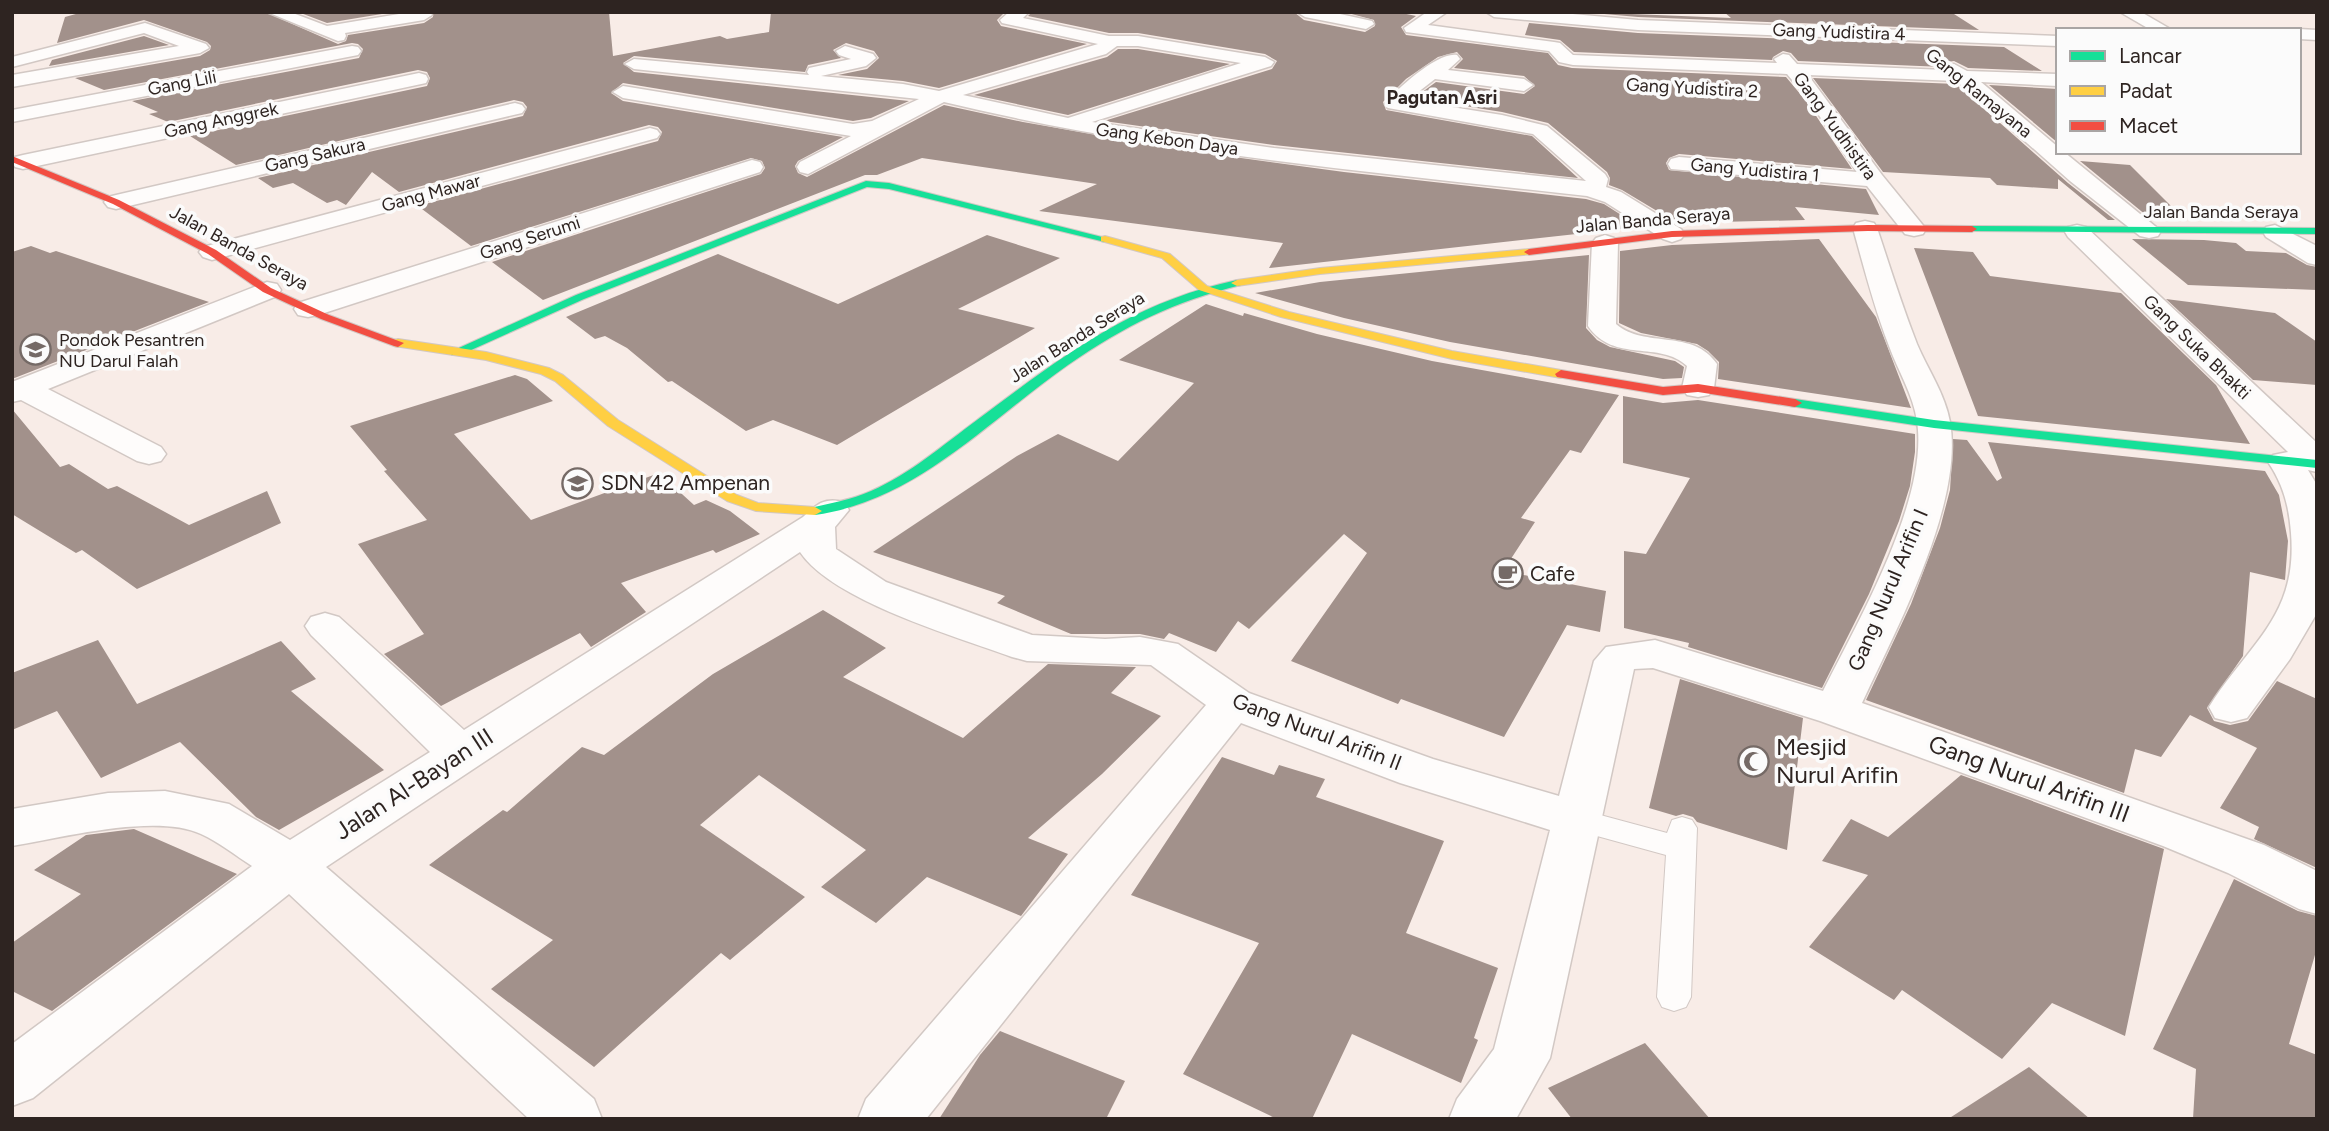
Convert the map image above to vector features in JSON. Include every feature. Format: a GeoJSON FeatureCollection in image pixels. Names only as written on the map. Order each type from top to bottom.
{"type":"FeatureCollection","features":[{"type":"Feature","properties":{"kind":"street"},"geometry":{"type":"LineString","coordinates":[[275,12],[333,34],[427,16]]}},
{"type":"Feature","properties":{"kind":"street"},"geometry":{"type":"LineString","coordinates":[[1021,12],[1008,20],[1108,41],[1138,41],[1265,62],[1065,124]]}},
{"type":"Feature","properties":{"kind":"street"},"geometry":{"type":"LineString","coordinates":[[1305,12],[1366,24]]}},
{"type":"Feature","properties":{"kind":"street"},"geometry":{"type":"LineString","coordinates":[[1410,12],[1432,16]]}},
{"type":"Feature","properties":{"kind":"street","name":"Gang Yudistira 4"},"geometry":{"type":"LineString","coordinates":[[1494,12],[1638,25],[2056,41]]}},
{"type":"Feature","properties":{"kind":"street"},"geometry":{"type":"LineString","coordinates":[[2128,12],[2160,28]]}},
{"type":"Feature","properties":{"kind":"street"},"geometry":{"type":"LineString","coordinates":[[1432,16],[1412,28],[1556,48],[1565,58],[1578,60],[2056,80]]}},
{"type":"Feature","properties":{"kind":"street"},"geometry":{"type":"LineString","coordinates":[[1937,18],[1966,37]]}},
{"type":"Feature","properties":{"kind":"street"},"geometry":{"type":"LineString","coordinates":[[12,62],[145,28],[200,48],[12,81]]}},
{"type":"Feature","properties":{"kind":"street","name":"Gang Yudhistira"},"geometry":{"type":"LineString","coordinates":[[1750,29],[1794,69],[1874,180],[1914,229]]}},
{"type":"Feature","properties":{"kind":"street","name":"Gang Ramayana"},"geometry":{"type":"LineString","coordinates":[[1905,35],[1962,75],[2078,176],[2149,231]]}},
{"type":"Feature","properties":{"kind":"street"},"geometry":{"type":"LineString","coordinates":[[808,167],[867,136],[877,127],[944,96],[964,88],[1100,51],[1108,47],[1108,41]]}},
{"type":"Feature","properties":{"kind":"street","name":"Gang Lili"},"geometry":{"type":"LineString","coordinates":[[12,116],[352,51]]}},
{"type":"Feature","properties":{"kind":"street"},"geometry":{"type":"LineString","coordinates":[[790,79],[867,58],[845,51]]}},
{"type":"Feature","properties":{"kind":"street"},"geometry":{"type":"LineString","coordinates":[[1451,59],[1403,93],[1387,108],[1502,121],[1540,130],[1597,179],[1597,183],[1590,189]]}},
{"type":"Feature","properties":{"kind":"street","name":"Gang Kebon Daya"},"geometry":{"type":"LineString","coordinates":[[634,64],[903,90],[944,96],[1065,124],[1275,155],[1590,189],[1613,197],[1672,234]]}},
{"type":"Feature","properties":{"kind":"street"},"geometry":{"type":"LineString","coordinates":[[1431,73],[1524,85]]}},
{"type":"Feature","properties":{"kind":"street","name":"Gang Anggrek"},"geometry":{"type":"LineString","coordinates":[[17,160],[419,79]]}},
{"type":"Feature","properties":{"kind":"street"},"geometry":{"type":"LineString","coordinates":[[623,92],[835,128],[853,130],[877,127]]}},
{"type":"Feature","properties":{"kind":"street","name":"Gang Yudistira 2"},"geometry":{"type":"LineString","coordinates":[[1787,93],[1815,95]]}},
{"type":"Feature","properties":{"kind":"street","name":"Gang Sakura"},"geometry":{"type":"LineString","coordinates":[[116,202],[515,108]]}},
{"type":"Feature","properties":{"kind":"street"},"geometry":{"type":"LineString","coordinates":[[2024,129],[2056,131]]}},
{"type":"Feature","properties":{"kind":"street","name":"Gang Mawar"},"geometry":{"type":"LineString","coordinates":[[212,252],[650,134]]}},
{"type":"Feature","properties":{"kind":"street","name":"Jalan Banda Seraya"},"geometry":{"type":"LineString","coordinates":[[17,160],[116,202],[212,252],[267,290],[378,338],[513,362],[559,378],[613,423],[732,498],[756,507],[824,517],[886,491],[909,478],[1052,371],[1127,323],[1203,288],[1310,272],[1672,234],[1865,228],[2077,232],[2317,232]]}},
{"type":"Feature","properties":{"kind":"street","name":"Gang Yudistira 1"},"geometry":{"type":"LineString","coordinates":[[1679,164],[1874,180]]}},
{"type":"Feature","properties":{"kind":"street","name":"Gang Serumi"},"geometry":{"type":"LineString","coordinates":[[308,309],[752,167]]}},
{"type":"Feature","properties":{"kind":"street"},"geometry":{"type":"LineString","coordinates":[[12,186],[48,175]]}},
{"type":"Feature","properties":{"kind":"street"},"geometry":{"type":"LineString","coordinates":[[456,352],[580,297],[872,183],[1151,251],[1166,256],[1203,288],[1285,315],[1452,355],[1663,391],[1698,388],[1934,424],[2306,463]]}},
{"type":"Feature","properties":{"kind":"street","name":"Gang Nurul Arifin I"},"geometry":{"type":"LineString","coordinates":[[1836,710],[1906,555],[1927,499],[1934,447],[1934,424],[1924,390],[1889,310],[1865,228]]}},
{"type":"Feature","properties":{"kind":"street","name":"Gang Suka Bhakti"},"geometry":{"type":"LineString","coordinates":[[2077,232],[2306,463],[2300,486],[2312,537],[2308,584],[2296,612],[2263,667],[2231,708]]}},
{"type":"Feature","properties":{"kind":"street"},"geometry":{"type":"LineString","coordinates":[[2275,232],[2317,257]]}},
{"type":"Feature","properties":{"kind":"street"},"geometry":{"type":"LineString","coordinates":[[1605,243],[1602,326],[1619,339],[1685,352],[1696,357],[1702,363],[1698,388]]}},
{"type":"Feature","properties":{"kind":"street"},"geometry":{"type":"LineString","coordinates":[[18,391],[267,290]]}},
{"type":"Feature","properties":{"kind":"street"},"geometry":{"type":"LineString","coordinates":[[18,391],[149,454]]}},
{"type":"Feature","properties":{"kind":"street","name":"Gang Nurul Arifin II"},"geometry":{"type":"LineString","coordinates":[[824,517],[817,551],[872,590],[1027,648],[1105,652],[1140,650],[1163,654],[1233,703],[1417,771],[1578,820]]}},
{"type":"Feature","properties":{"kind":"street","name":"Jalan Al-Bayan III"},"geometry":{"type":"LineString","coordinates":[[12,1079],[290,865],[824,517]]}},
{"type":"Feature","properties":{"kind":"street"},"geometry":{"type":"LineString","coordinates":[[325,626],[461,754]]}},
{"type":"Feature","properties":{"kind":"street","name":"Gang Nurul Arifin III"},"geometry":{"type":"LineString","coordinates":[[1578,820],[1615,661],[1621,657],[1655,654],[1836,710],[2180,834],[2246,859],[2317,894]]}},
{"type":"Feature","properties":{"kind":"street"},"geometry":{"type":"LineString","coordinates":[[888,1119],[1233,703]]}},
{"type":"Feature","properties":{"kind":"street"},"geometry":{"type":"LineString","coordinates":[[12,828],[138,808],[190,812],[212,817],[290,865],[572,1119]]}},
{"type":"Feature","properties":{"kind":"street"},"geometry":{"type":"LineString","coordinates":[[1479,1119],[1521,1058],[1578,820]]}},
{"type":"Feature","properties":{"kind":"lane"},"geometry":{"type":"LineString","coordinates":[[1578,820],[1681,838],[1674,997]]}},
{"type":"Feature","properties":{"kind":"building"},"geometry":{"type":"Polygon","coordinates":[[[83,12],[265,12],[338,44],[346,41],[348,35],[424,23],[433,17],[433,12],[609,12],[613,56],[720,36],[727,39],[769,32],[771,12],[1005,12],[997,20],[1001,26],[1087,44],[939,88],[903,81],[838,75],[867,69],[879,58],[874,51],[846,43],[833,50],[841,58],[808,65],[805,72],[634,56],[623,63],[634,72],[909,101],[871,118],[853,121],[623,83],[611,93],[623,101],[843,137],[798,161],[795,166],[798,173],[807,177],[944,105],[1183,150],[1344,172],[1586,199],[1604,204],[1640,227],[1269,268],[1283,243],[1039,211],[1097,184],[922,158],[877,175],[865,175],[543,300],[492,262],[761,174],[765,168],[762,161],[751,158],[471,246],[418,206],[658,141],[662,132],[658,127],[649,125],[399,192],[372,172],[346,205],[337,200],[327,203],[293,183],[273,188],[258,178],[523,116],[527,107],[523,102],[514,100],[236,165],[190,136],[427,86],[430,78],[427,72],[418,70],[168,122],[149,114],[158,112],[132,101],[359,58],[363,49],[352,43],[104,90],[75,78],[200,56],[210,50],[211,46],[207,42],[144,20],[57,43],[65,17],[83,12]]]}},
{"type":"Feature","properties":{"kind":"building"},"geometry":{"type":"Polygon","coordinates":[[[298,12],[394,12],[327,23],[298,12]]]}},
{"type":"Feature","properties":{"kind":"building"},"geometry":{"type":"Polygon","coordinates":[[[1032,12],[1294,12],[1304,20],[1365,32],[1375,26],[1374,20],[1344,12],[1397,12],[1416,16],[1401,27],[1406,35],[1548,53],[1558,65],[1572,68],[1786,77],[1806,101],[1852,169],[1679,154],[1669,158],[1666,163],[1669,170],[1866,189],[1879,215],[1795,207],[1805,220],[1677,223],[1609,185],[1607,172],[1548,123],[1502,112],[1414,98],[1436,82],[1524,94],[1535,86],[1524,76],[1454,68],[1463,59],[1457,52],[1438,57],[1406,79],[1383,102],[1386,110],[1532,136],[1578,178],[1274,145],[1104,121],[1272,69],[1277,61],[1265,54],[1138,33],[1109,33],[1028,16],[1032,12]]]}},
{"type":"Feature","properties":{"kind":"building"},"geometry":{"type":"Polygon","coordinates":[[[1582,12],[1731,18],[1724,12],[1954,14],[1979,30],[1638,17],[1582,12]]]}},
{"type":"Feature","properties":{"kind":"building"},"geometry":{"type":"Polygon","coordinates":[[[1529,23],[1638,33],[2004,47],[2042,71],[1968,68],[1954,61],[1948,62],[1944,67],[1798,61],[1791,53],[1783,51],[1772,60],[1574,52],[1560,40],[1525,35],[1529,23]]]}},
{"type":"Feature","properties":{"kind":"building"},"geometry":{"type":"Polygon","coordinates":[[[144,36],[169,45],[49,66],[52,60],[144,36]]]}},
{"type":"Feature","properties":{"kind":"building"},"geometry":{"type":"Polygon","coordinates":[[[1118,49],[1138,49],[1230,64],[1068,115],[974,95],[1107,57],[1118,49]]]}},
{"type":"Feature","properties":{"kind":"building"},"geometry":{"type":"Polygon","coordinates":[[[1813,78],[1956,84],[2068,183],[2115,220],[2108,220],[2058,179],[2058,189],[1997,185],[1990,178],[1883,172],[1813,78]]]}},
{"type":"Feature","properties":{"kind":"building"},"geometry":{"type":"Polygon","coordinates":[[[1989,85],[2056,89],[2056,141],[1989,85]]]}},
{"type":"Feature","properties":{"kind":"building"},"geometry":{"type":"Polygon","coordinates":[[[2080,161],[2130,165],[2185,220],[2152,220],[2080,161]]]}},
{"type":"Feature","properties":{"kind":"building"},"geometry":{"type":"Polygon","coordinates":[[[987,235],[1060,258],[958,309],[1035,328],[837,445],[773,420],[746,431],[672,381],[668,382],[627,348],[605,336],[595,339],[566,317],[718,254],[838,304],[987,235]]]}},
{"type":"Feature","properties":{"kind":"building"},"geometry":{"type":"Polygon","coordinates":[[[1819,239],[1876,317],[1911,408],[1718,379],[1719,362],[1697,344],[1641,333],[1619,323],[1620,251],[1672,245],[1819,239]]]}},
{"type":"Feature","properties":{"kind":"building"},"geometry":{"type":"Polygon","coordinates":[[[2132,239],[2204,240],[2236,243],[2246,251],[2286,253],[2307,265],[2317,267],[2317,290],[2188,285],[2132,239]]]}},
{"type":"Feature","properties":{"kind":"building"},"geometry":{"type":"Polygon","coordinates":[[[31,246],[50,253],[56,251],[209,302],[12,379],[12,252],[31,246]]]}},
{"type":"Feature","properties":{"kind":"building"},"geometry":{"type":"Polygon","coordinates":[[[1914,248],[1973,252],[1990,276],[2121,293],[2216,385],[2250,444],[1978,416],[1914,248]]]}},
{"type":"Feature","properties":{"kind":"building"},"geometry":{"type":"Polygon","coordinates":[[[1589,255],[1586,328],[1597,340],[1610,347],[1675,361],[1684,367],[1682,378],[1663,379],[1450,342],[1344,318],[1255,293],[1320,282],[1589,255]]]}},
{"type":"Feature","properties":{"kind":"building"},"geometry":{"type":"Polygon","coordinates":[[[2166,299],[2275,313],[2317,342],[2317,385],[2253,380],[2166,299]]]}},
{"type":"Feature","properties":{"kind":"building"},"geometry":{"type":"Polygon","coordinates":[[[1206,304],[1243,316],[1244,313],[1317,334],[1432,361],[1619,395],[1581,453],[1570,450],[1521,518],[1535,522],[1503,571],[1606,591],[1600,632],[1567,625],[1504,737],[1401,699],[1398,704],[1291,661],[1367,553],[1344,534],[1249,629],[1238,621],[1216,652],[1169,633],[1164,639],[1140,634],[1071,634],[997,603],[1005,596],[873,552],[1017,456],[1058,434],[1118,461],[1194,383],[1119,360],[1206,304]]]}},
{"type":"Feature","properties":{"kind":"building"},"geometry":{"type":"Polygon","coordinates":[[[515,375],[527,379],[553,401],[454,434],[531,520],[659,473],[694,505],[706,500],[730,511],[760,534],[716,553],[713,550],[621,583],[646,612],[591,647],[580,633],[441,706],[384,654],[424,634],[358,544],[427,520],[384,471],[387,470],[350,426],[515,375]]]}},
{"type":"Feature","properties":{"kind":"building"},"geometry":{"type":"Polygon","coordinates":[[[1623,396],[1663,403],[1698,400],[1915,434],[1910,486],[1899,521],[1869,594],[1822,688],[1688,647],[1689,643],[1624,628],[1624,551],[1646,554],[1690,478],[1623,463],[1623,396]]]}},
{"type":"Feature","properties":{"kind":"building"},"geometry":{"type":"Polygon","coordinates":[[[12,409],[60,467],[69,464],[108,489],[117,486],[189,525],[267,491],[281,523],[137,589],[82,550],[76,553],[12,514],[12,409]]]}},
{"type":"Feature","properties":{"kind":"building"},"geometry":{"type":"Polygon","coordinates":[[[1953,439],[1967,440],[1997,481],[2002,478],[1988,442],[2265,471],[2279,495],[2288,541],[2285,580],[2250,572],[2243,656],[2207,708],[2214,721],[2230,725],[2248,721],[2277,681],[2317,699],[2317,868],[2254,839],[2259,827],[2220,808],[2257,748],[2190,715],[2161,757],[2135,749],[2124,793],[1866,700],[1911,604],[1940,528],[1950,490],[1953,439]]]}},
{"type":"Feature","properties":{"kind":"building"},"geometry":{"type":"Polygon","coordinates":[[[823,610],[886,648],[843,677],[963,738],[1048,664],[1136,667],[1111,693],[1161,716],[1102,774],[1028,838],[1068,854],[1021,916],[927,877],[876,923],[821,887],[866,850],[759,775],[700,825],[805,897],[730,960],[721,953],[594,1067],[491,989],[553,940],[429,865],[503,810],[507,812],[582,747],[604,755],[713,674],[823,610]]]}},
{"type":"Feature","properties":{"kind":"building"},"geometry":{"type":"Polygon","coordinates":[[[98,640],[137,704],[281,641],[316,679],[291,691],[384,770],[279,830],[256,817],[180,742],[101,778],[57,711],[12,730],[12,673],[98,640]]]}},
{"type":"Feature","properties":{"kind":"building"},"geometry":{"type":"Polygon","coordinates":[[[1680,679],[1803,718],[1787,850],[1697,822],[1693,817],[1683,814],[1676,816],[1649,808],[1680,679]]]}},
{"type":"Feature","properties":{"kind":"building"},"geometry":{"type":"Polygon","coordinates":[[[1222,757],[1274,775],[1279,765],[1325,779],[1316,797],[1444,841],[1406,933],[1498,968],[1474,1038],[1478,1040],[1461,1083],[1352,1034],[1312,1119],[1277,1119],[1183,1074],[1259,943],[1131,895],[1222,757]]]}},
{"type":"Feature","properties":{"kind":"building"},"geometry":{"type":"Polygon","coordinates":[[[1961,775],[2164,849],[2125,1036],[2052,1003],[2002,1059],[1902,990],[1894,1000],[1809,947],[1868,875],[1822,861],[1851,819],[1888,837],[1961,775]]]}},
{"type":"Feature","properties":{"kind":"building"},"geometry":{"type":"Polygon","coordinates":[[[134,829],[237,874],[52,1011],[12,991],[12,943],[81,894],[34,870],[86,835],[134,829]]]}},
{"type":"Feature","properties":{"kind":"building"},"geometry":{"type":"Polygon","coordinates":[[[2234,879],[2298,911],[2317,916],[2317,948],[2289,1044],[2317,1055],[2317,1119],[2193,1119],[2196,1069],[2153,1049],[2234,879]]]}},
{"type":"Feature","properties":{"kind":"building"},"geometry":{"type":"Polygon","coordinates":[[[1000,1031],[1125,1081],[1106,1119],[939,1119],[980,1055],[1000,1031]]]}},
{"type":"Feature","properties":{"kind":"building"},"geometry":{"type":"Polygon","coordinates":[[[1645,1043],[1710,1119],[1572,1119],[1548,1088],[1645,1043]]]}},
{"type":"Feature","properties":{"kind":"building"},"geometry":{"type":"Polygon","coordinates":[[[2029,1067],[2090,1119],[1948,1119],[2029,1067]]]}},
{"type":"Feature","properties":{"kind":"traffic: fast"},"geometry":{"type":"LineString","coordinates":[[456,352],[580,297],[866,184],[889,186],[1105,239]]}},
{"type":"Feature","properties":{"kind":"traffic: fast"},"geometry":{"type":"LineString","coordinates":[[1972,229],[2317,231]]}},
{"type":"Feature","properties":{"kind":"traffic: fast"},"geometry":{"type":"LineString","coordinates":[[815,511],[858,502],[898,483],[935,459],[1063,363],[1130,321],[1164,304],[1200,291],[1237,283]]}},
{"type":"Feature","properties":{"kind":"traffic: fast"},"geometry":{"type":"LineString","coordinates":[[1795,403],[1934,424],[2317,464]]}},
{"type":"Feature","properties":{"kind":"traffic: slow"},"geometry":{"type":"LineString","coordinates":[[1105,239],[1166,256],[1203,288],[1285,315],[1452,355],[1561,374]]}},
{"type":"Feature","properties":{"kind":"traffic: slow"},"geometry":{"type":"LineString","coordinates":[[1237,283],[1320,271],[1529,252]]}},
{"type":"Feature","properties":{"kind":"traffic: slow"},"geometry":{"type":"LineString","coordinates":[[398,343],[486,356],[545,371],[559,378],[613,423],[732,498],[756,507],[815,511]]}},
{"type":"Feature","properties":{"kind":"traffic: jam"},"geometry":{"type":"LineString","coordinates":[[12,159],[116,202],[212,252],[267,290],[325,317],[398,343]]}},
{"type":"Feature","properties":{"kind":"traffic: jam"},"geometry":{"type":"LineString","coordinates":[[1529,252],[1672,234],[1868,228],[1972,229]]}},
{"type":"Feature","properties":{"kind":"traffic: jam"},"geometry":{"type":"LineString","coordinates":[[1561,374],[1663,391],[1698,388],[1795,403]]}},
{"type":"Feature","properties":{"kind":"place","name":"Pondok Pesantren NU Darul Falah"},"geometry":{"type":"Point","coordinates":[36,350]}},
{"type":"Feature","properties":{"kind":"place","name":"SDN 42 Ampenan"},"geometry":{"type":"Point","coordinates":[578,483]}},
{"type":"Feature","properties":{"kind":"place","name":"Cafe"},"geometry":{"type":"Point","coordinates":[1507,574]}},
{"type":"Feature","properties":{"kind":"place","name":"Mesjid Nurul Arifin"},"geometry":{"type":"Point","coordinates":[1753,761]}},
{"type":"Feature","properties":{"kind":"district","name":"Pagutan Asri"},"geometry":{"type":"Point","coordinates":[1442,97]}}]}
